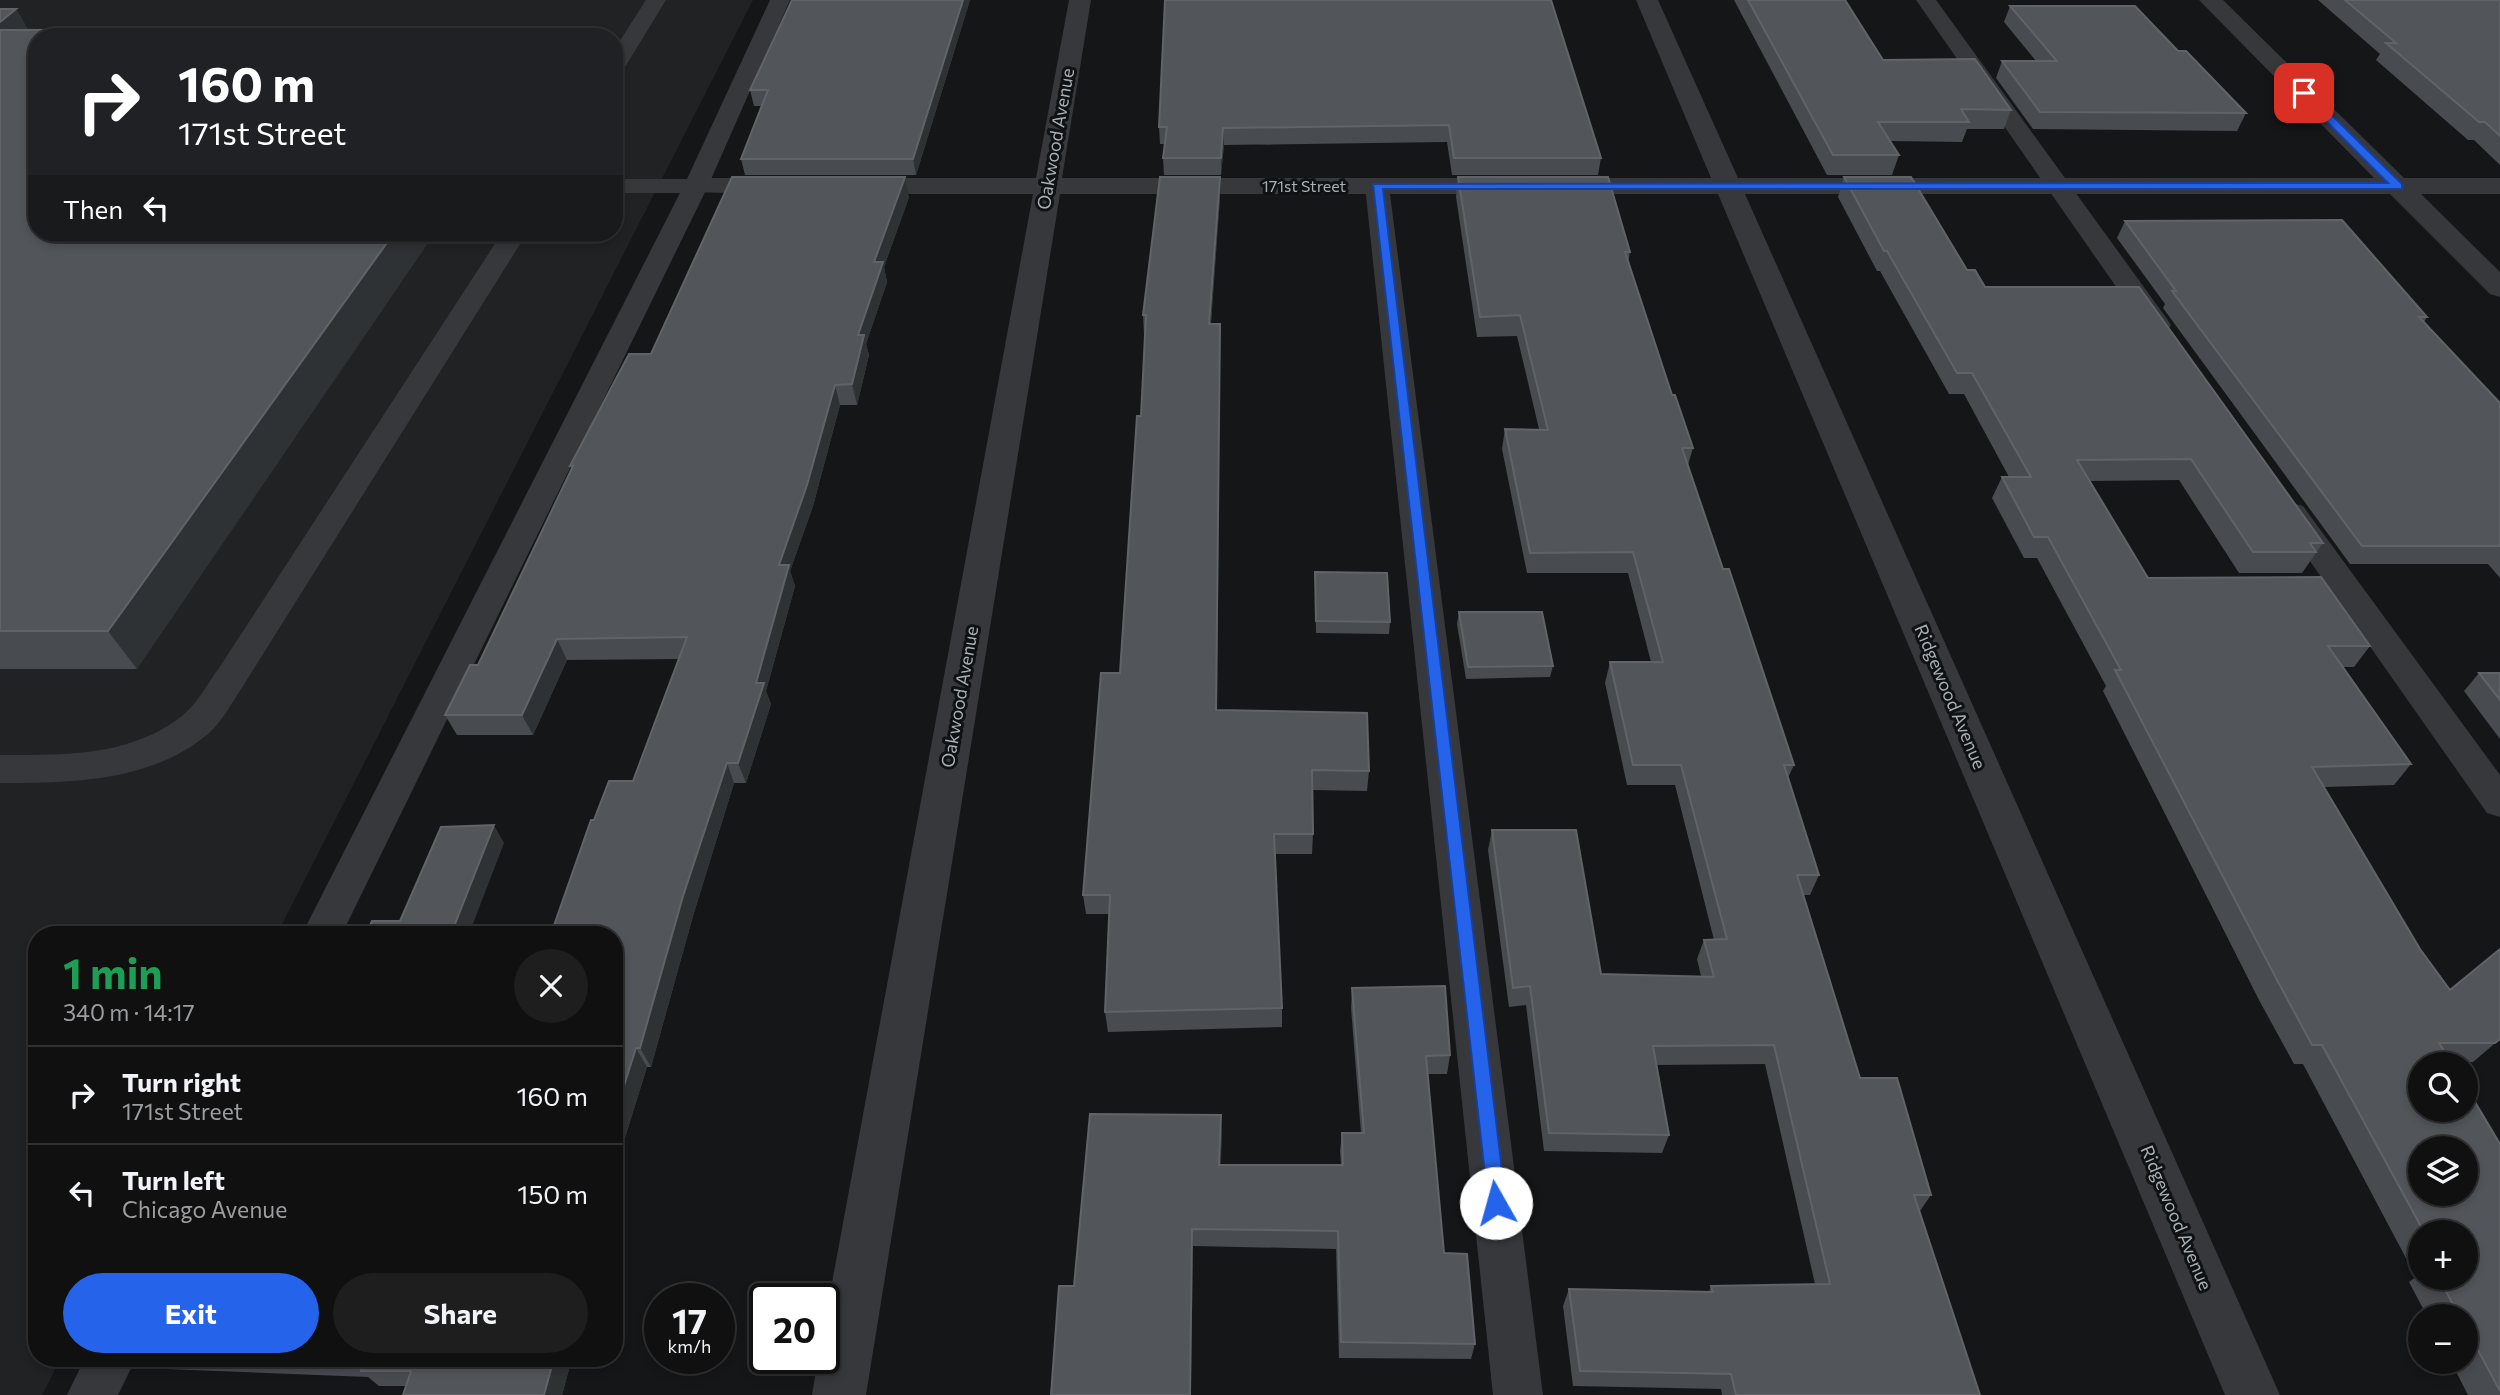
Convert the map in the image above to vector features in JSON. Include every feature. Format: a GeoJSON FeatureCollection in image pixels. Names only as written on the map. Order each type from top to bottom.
{"type":"FeatureCollection","features":[{"type":"Feature","properties":{"kind":"street","name":"Oakwood Avenue"},"geometry":{"type":"LineString","coordinates":[[839,1395],[1080,0]]}},
{"type":"Feature","properties":{"kind":"street","name":"Ridgewood Avenue"},"geometry":{"type":"LineString","coordinates":[[1647,0],[2253,1395]]}},
{"type":"Feature","properties":{"kind":"street"},"geometry":{"type":"LineString","coordinates":[[2210,0],[2500,288]]}},
{"type":"Feature","properties":{"kind":"street"},"geometry":{"type":"LineString","coordinates":[[696,186],[804,186]]}},
{"type":"Feature","properties":{"kind":"street","name":"171st Street"},"geometry":{"type":"LineString","coordinates":[[831,186],[2500,186]]}},
{"type":"Feature","properties":{"kind":"lane"},"geometry":{"type":"LineString","coordinates":[[623,52],[656,0]]}},
{"type":"Feature","properties":{"kind":"lane"},"geometry":{"type":"LineString","coordinates":[[326,926],[696,186],[780,0]]}},
{"type":"Feature","properties":{"kind":"lane"},"geometry":{"type":"LineString","coordinates":[[1926,0],[2171,343]]}},
{"type":"Feature","properties":{"kind":"lane"},"geometry":{"type":"LineString","coordinates":[[623,186],[696,186]]}},
{"type":"Feature","properties":{"kind":"lane"},"geometry":{"type":"LineString","coordinates":[[1377,186],[1518,1395]]}},
{"type":"Feature","properties":{"kind":"lane"},"geometry":{"type":"LineString","coordinates":[[0,769],[83,769],[145,756],[197,724],[231,677],[508,242]]}},
{"type":"Feature","properties":{"kind":"lane"},"geometry":{"type":"LineString","coordinates":[[2275,489],[2500,803]]}},
{"type":"Feature","properties":{"kind":"lane"},"geometry":{"type":"LineString","coordinates":[[92,1395],[106,1367]]}},
{"type":"Feature","properties":{"kind":"shaded area"},"geometry":{"type":"Polygon","coordinates":[[[0,0],[753,0],[281,926],[28,926],[28,1367],[56,1367],[42,1395],[0,1395],[0,0]]]}},
{"type":"Feature","properties":{"kind":"building"},"geometry":{"type":"Polygon","coordinates":[[[792,0],[963,0],[913,159],[741,159],[768,90],[750,90],[792,0]]]}},
{"type":"Feature","properties":{"kind":"building"},"geometry":{"type":"Polygon","coordinates":[[[1165,0],[1551,0],[1601,158],[1454,158],[1449,125],[1223,128],[1221,158],[1163,158],[1167,127],[1159,127],[1165,0]]]}},
{"type":"Feature","properties":{"kind":"building"},"geometry":{"type":"Polygon","coordinates":[[[1748,0],[1845,0],[1883,60],[1975,59],[2011,110],[1961,109],[1969,122],[1878,122],[1899,155],[1833,155],[1748,0]]]}},
{"type":"Feature","properties":{"kind":"building"},"geometry":{"type":"Polygon","coordinates":[[[2345,0],[2500,0],[2500,136],[2485,122],[2479,122],[2386,43],[2396,43],[2345,0]]]}},
{"type":"Feature","properties":{"kind":"building"},"geometry":{"type":"Polygon","coordinates":[[[2010,6],[2135,6],[2178,51],[2186,51],[2246,113],[2040,112],[2002,61],[2057,61],[2010,6]]]}},
{"type":"Feature","properties":{"kind":"building"},"geometry":{"type":"Polygon","coordinates":[[[0,9],[16,9],[0,22],[0,9]]]}},
{"type":"Feature","properties":{"kind":"building"},"geometry":{"type":"Polygon","coordinates":[[[0,30],[28,30],[28,242],[388,242],[108,631],[0,631],[0,30]]]}},
{"type":"Feature","properties":{"kind":"building"},"geometry":{"type":"Polygon","coordinates":[[[732,177],[905,177],[874,262],[883,262],[858,335],[864,335],[852,384],[835,385],[807,485],[779,565],[789,565],[756,683],[764,683],[738,763],[727,763],[683,896],[640,1048],[636,1048],[623,1089],[623,926],[554,926],[591,820],[594,820],[609,781],[633,781],[687,637],[557,639],[522,715],[445,715],[470,665],[478,665],[573,466],[570,466],[629,354],[651,354],[732,177]]]}},
{"type":"Feature","properties":{"kind":"building"},"geometry":{"type":"Polygon","coordinates":[[[1160,177],[1220,177],[1209,324],[1220,324],[1216,710],[1367,713],[1369,771],[1312,770],[1313,834],[1274,834],[1282,1008],[1105,1012],[1110,895],[1083,895],[1101,673],[1120,673],[1137,416],[1141,416],[1146,315],[1143,315],[1160,177]]]}},
{"type":"Feature","properties":{"kind":"building"},"geometry":{"type":"Polygon","coordinates":[[[1458,177],[1608,177],[1630,252],[1625,252],[1672,395],[1675,395],[1693,448],[1682,448],[1723,569],[1729,569],[1794,765],[1784,765],[1819,875],[1797,875],[1860,1078],[1897,1078],[1931,1195],[1914,1195],[1980,1395],[1736,1395],[1731,1374],[1580,1371],[1569,1289],[1713,1292],[1711,1286],[1830,1284],[1774,1045],[1653,1046],[1669,1135],[1549,1133],[1530,986],[1513,988],[1492,830],[1576,830],[1601,974],[1714,977],[1704,940],[1727,939],[1681,765],[1633,765],[1610,662],[1663,662],[1633,552],[1530,553],[1505,429],[1548,430],[1520,315],[1480,317],[1458,177]]]}},
{"type":"Feature","properties":{"kind":"building"},"geometry":{"type":"Polygon","coordinates":[[[1844,177],[1911,177],[1967,270],[1975,270],[1985,287],[2139,287],[2323,543],[2310,543],[2316,552],[2253,552],[2191,459],[2077,460],[2148,578],[2321,577],[2370,646],[2328,646],[2411,764],[2312,767],[2420,949],[2450,990],[2500,949],[2500,1039],[2495,1043],[2439,1043],[2445,1052],[2408,1052],[2408,1122],[2478,1122],[2478,1107],[2500,1144],[2500,1391],[2478,1350],[2478,1304],[2453,1304],[2445,1290],[2478,1290],[2478,1220],[2417,1220],[2410,1206],[2478,1206],[2478,1136],[2408,1136],[2408,1203],[2322,1045],[2312,1045],[2115,670],[2121,670],[2048,537],[2034,537],[2002,477],[2031,477],[1972,373],[1957,373],[1887,251],[1884,251],[1844,177]]]}},
{"type":"Feature","properties":{"kind":"building"},"geometry":{"type":"Polygon","coordinates":[[[2342,220],[2427,317],[2419,317],[2500,403],[2500,546],[2362,546],[2172,291],[2176,291],[2125,221],[2342,220]]]}},
{"type":"Feature","properties":{"kind":"building"},"geometry":{"type":"Polygon","coordinates":[[[1315,572],[1387,573],[1390,622],[1316,621],[1315,572]]]}},
{"type":"Feature","properties":{"kind":"building"},"geometry":{"type":"Polygon","coordinates":[[[1459,612],[1542,612],[1553,666],[1468,667],[1459,612]]]}},
{"type":"Feature","properties":{"kind":"building"},"geometry":{"type":"Polygon","coordinates":[[[2479,673],[2500,673],[2500,700],[2479,673]]]}},
{"type":"Feature","properties":{"kind":"building"},"geometry":{"type":"Polygon","coordinates":[[[494,825],[454,926],[370,926],[372,921],[400,921],[441,827],[494,825]]]}},
{"type":"Feature","properties":{"kind":"building"},"geometry":{"type":"Polygon","coordinates":[[[1445,986],[1450,1055],[1426,1056],[1444,1253],[1467,1254],[1475,1344],[1341,1342],[1338,1231],[1192,1229],[1190,1395],[1051,1395],[1059,1286],[1074,1286],[1090,1114],[1221,1115],[1219,1165],[1343,1165],[1342,1133],[1364,1133],[1352,988],[1445,986]]]}},
{"type":"Feature","properties":{"kind":"building"},"geometry":{"type":"Polygon","coordinates":[[[363,1367],[552,1367],[544,1395],[403,1395],[411,1371],[361,1371],[363,1367]]]}},
{"type":"Feature","properties":{"kind":"route"},"geometry":{"type":"LineString","coordinates":[[1496,1203],[1377,186],[2398,186],[2304,93]]}}]}
